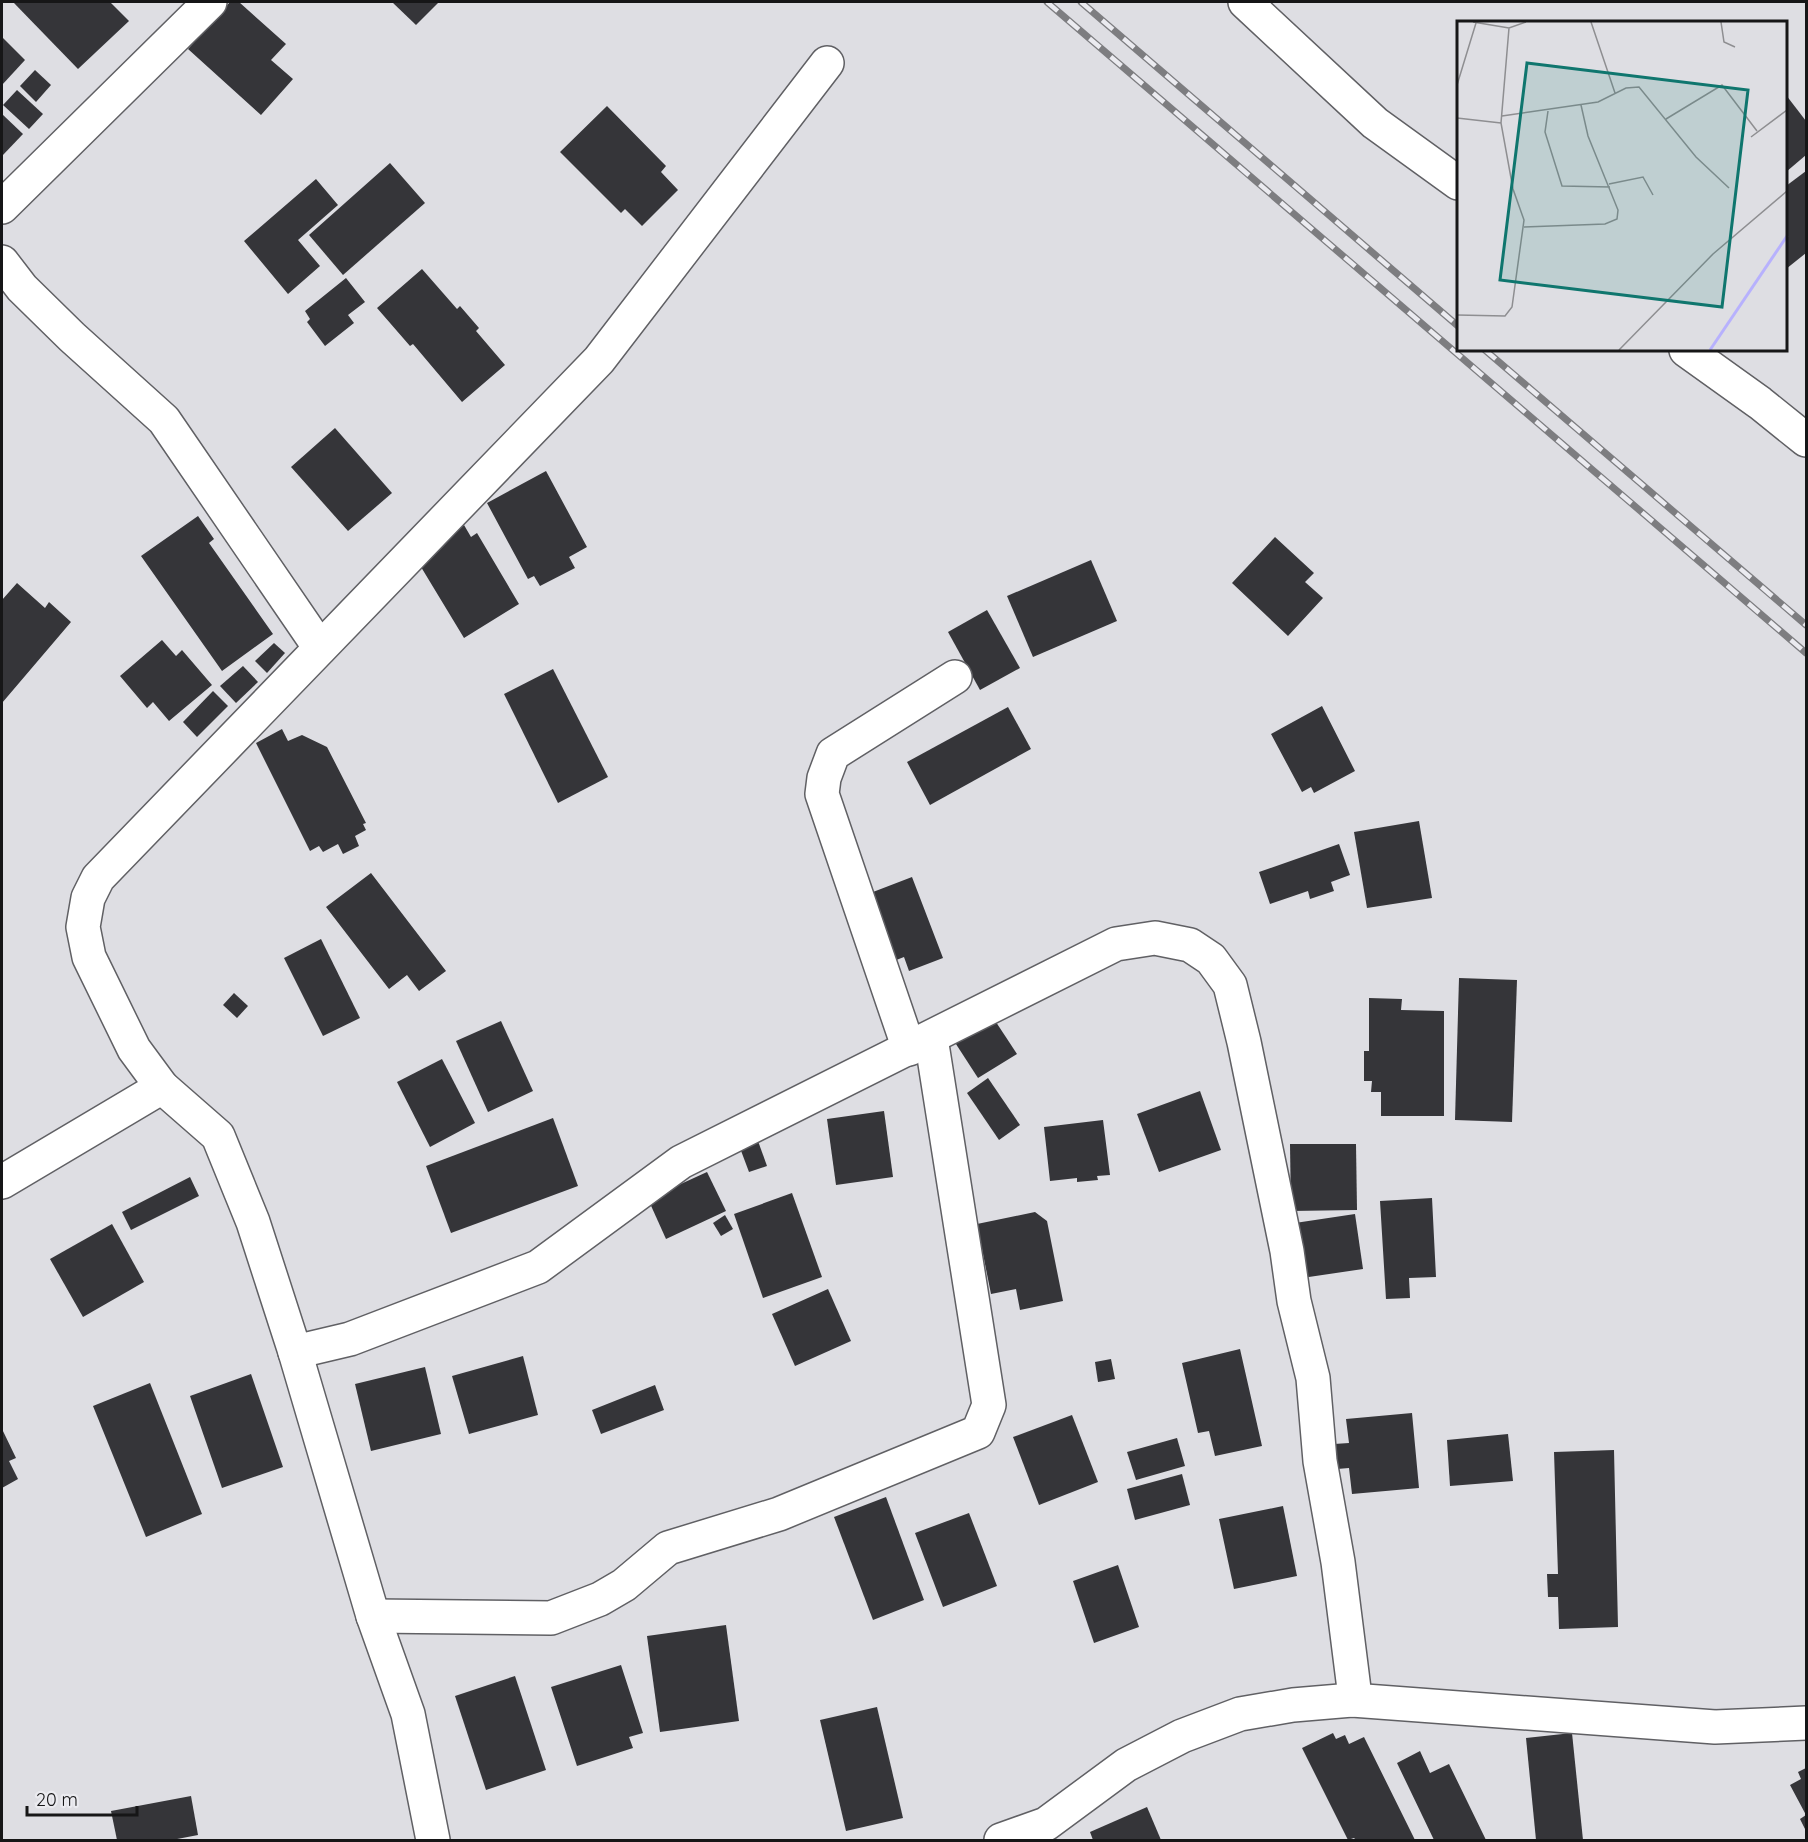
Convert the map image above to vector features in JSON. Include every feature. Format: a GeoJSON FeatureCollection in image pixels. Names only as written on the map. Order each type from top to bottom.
{"type":"FeatureCollection","features":[{"type":"Feature","properties":{"kind":"street"},"geometry":{"type":"LineString","coordinates":[[2,207],[210,2]]}},
{"type":"Feature","properties":{"kind":"street"},"geometry":{"type":"LineString","coordinates":[[1245,2],[1375,123],[1457,182]]}},
{"type":"Feature","properties":{"kind":"street"},"geometry":{"type":"LineString","coordinates":[[433,1840],[408,1714],[373,1616],[295,1352],[253,1222],[218,1136],[162,1087],[135,1049],[89,957],[83,927],[88,898],[98,878],[599,360],[826,63]]}},
{"type":"Feature","properties":{"kind":"street"},"geometry":{"type":"LineString","coordinates":[[2,262],[22,288],[72,337],[164,420],[321,648]]}},
{"type":"Feature","properties":{"kind":"street"},"geometry":{"type":"LineString","coordinates":[[1687,351],[1760,403],[1806,440]]}},
{"type":"Feature","properties":{"kind":"street"},"geometry":{"type":"LineString","coordinates":[[373,1616],[551,1618],[600,1599],[624,1585],[668,1548],[778,1514],[978,1432],[989,1405],[920,1043],[822,794],[824,778],[833,754],[955,677]]}},
{"type":"Feature","properties":{"kind":"street"},"geometry":{"type":"LineString","coordinates":[[295,1352],[350,1339],[538,1267],[681,1162],[1116,944],[1155,938],[1190,945],[1211,959],[1230,985],[1244,1042],[1287,1251],[1294,1301],[1314,1378],[1320,1461],[1338,1562],[1354,1689],[1352,1700]]}},
{"type":"Feature","properties":{"kind":"street"},"geometry":{"type":"LineString","coordinates":[[2,1182],[162,1087]]}},
{"type":"Feature","properties":{"kind":"street"},"geometry":{"type":"LineString","coordinates":[[1001,1840],[1046,1824],[1126,1764],[1182,1736],[1240,1714],[1293,1705],[1352,1700],[1715,1727],[1806,1724]]}},
{"type":"Feature","properties":{"kind":"building"},"geometry":{"type":"Polygon","coordinates":[[[13,2],[110,2],[129,21],[78,69],[13,2]]]}},
{"type":"Feature","properties":{"kind":"building"},"geometry":{"type":"Polygon","coordinates":[[[230,2],[239,2],[286,44],[271,60],[293,79],[261,115],[188,49],[230,2]]]}},
{"type":"Feature","properties":{"kind":"building"},"geometry":{"type":"Polygon","coordinates":[[[392,2],[439,2],[416,25],[392,2]]]}},
{"type":"Feature","properties":{"kind":"building"},"geometry":{"type":"Polygon","coordinates":[[[2,37],[25,60],[2,85],[2,37]]]}},
{"type":"Feature","properties":{"kind":"building"},"geometry":{"type":"Polygon","coordinates":[[[35,70],[51,85],[36,102],[20,86],[35,70]]]}},
{"type":"Feature","properties":{"kind":"building"},"geometry":{"type":"Polygon","coordinates":[[[17,90],[43,114],[29,129],[3,105],[17,90]]]}},
{"type":"Feature","properties":{"kind":"building"},"geometry":{"type":"Polygon","coordinates":[[[1787,96],[1806,121],[1806,155],[1787,171],[1787,96]]]}},
{"type":"Feature","properties":{"kind":"building"},"geometry":{"type":"Polygon","coordinates":[[[607,106],[666,166],[661,172],[678,190],[642,226],[625,209],[621,213],[560,152],[607,106]]]}},
{"type":"Feature","properties":{"kind":"building"},"geometry":{"type":"Polygon","coordinates":[[[2,114],[23,134],[2,156],[2,114]]]}},
{"type":"Feature","properties":{"kind":"building"},"geometry":{"type":"Polygon","coordinates":[[[390,163],[425,203],[343,275],[309,235],[390,163]]]}},
{"type":"Feature","properties":{"kind":"building"},"geometry":{"type":"Polygon","coordinates":[[[1806,171],[1806,253],[1787,268],[1787,185],[1806,171]]]}},
{"type":"Feature","properties":{"kind":"building"},"geometry":{"type":"Polygon","coordinates":[[[316,179],[338,205],[298,240],[320,266],[288,294],[244,241],[316,179]]]}},
{"type":"Feature","properties":{"kind":"building"},"geometry":{"type":"Polygon","coordinates":[[[422,269],[457,309],[460,306],[479,328],[476,331],[505,365],[462,402],[413,344],[410,346],[377,308],[422,269]]]}},
{"type":"Feature","properties":{"kind":"building"},"geometry":{"type":"Polygon","coordinates":[[[346,278],[365,302],[348,315],[354,323],[325,346],[307,322],[310,319],[305,311],[346,278]]]}},
{"type":"Feature","properties":{"kind":"building"},"geometry":{"type":"Polygon","coordinates":[[[335,428],[392,493],[348,531],[291,467],[335,428]]]}},
{"type":"Feature","properties":{"kind":"building"},"geometry":{"type":"Polygon","coordinates":[[[546,471],[587,547],[569,557],[575,568],[540,586],[534,576],[528,579],[487,503],[546,471]]]}},
{"type":"Feature","properties":{"kind":"building"},"geometry":{"type":"Polygon","coordinates":[[[198,516],[214,539],[209,543],[273,634],[222,671],[141,556],[198,516]]]}},
{"type":"Feature","properties":{"kind":"building"},"geometry":{"type":"Polygon","coordinates":[[[464,525],[471,537],[477,533],[519,604],[464,638],[418,562],[440,549],[436,542],[464,525]]]}},
{"type":"Feature","properties":{"kind":"building"},"geometry":{"type":"Polygon","coordinates":[[[1275,537],[1314,573],[1305,582],[1323,598],[1288,636],[1232,583],[1275,537]]]}},
{"type":"Feature","properties":{"kind":"building"},"geometry":{"type":"Polygon","coordinates":[[[1091,560],[1117,621],[1033,657],[1007,596],[1091,560]]]}},
{"type":"Feature","properties":{"kind":"building"},"geometry":{"type":"Polygon","coordinates":[[[17,583],[45,608],[49,602],[71,622],[2,703],[2,600],[17,583]]]}},
{"type":"Feature","properties":{"kind":"building"},"geometry":{"type":"Polygon","coordinates":[[[987,610],[1020,668],[980,690],[948,632],[987,610]]]}},
{"type":"Feature","properties":{"kind":"building"},"geometry":{"type":"Polygon","coordinates":[[[162,640],[176,656],[182,650],[212,685],[169,721],[153,702],[147,708],[120,676],[162,640]]]}},
{"type":"Feature","properties":{"kind":"building"},"geometry":{"type":"Polygon","coordinates":[[[274,643],[285,653],[267,673],[255,661],[274,643]]]}},
{"type":"Feature","properties":{"kind":"building"},"geometry":{"type":"Polygon","coordinates":[[[243,666],[258,682],[236,703],[220,686],[243,666]]]}},
{"type":"Feature","properties":{"kind":"building"},"geometry":{"type":"Polygon","coordinates":[[[553,669],[608,777],[558,803],[504,694],[553,669]]]}},
{"type":"Feature","properties":{"kind":"building"},"geometry":{"type":"Polygon","coordinates":[[[213,691],[228,706],[197,737],[183,722],[213,691]]]}},
{"type":"Feature","properties":{"kind":"building"},"geometry":{"type":"Polygon","coordinates":[[[1322,706],[1355,771],[1314,793],[1311,787],[1302,792],[1271,734],[1322,706]]]}},
{"type":"Feature","properties":{"kind":"building"},"geometry":{"type":"Polygon","coordinates":[[[1008,707],[1031,749],[930,805],[907,762],[1008,707]]]}},
{"type":"Feature","properties":{"kind":"building"},"geometry":{"type":"Polygon","coordinates":[[[282,729],[288,741],[302,735],[327,747],[366,823],[363,824],[366,830],[355,836],[359,846],[343,854],[338,844],[323,852],[319,846],[310,851],[256,743],[282,729]]]}},
{"type":"Feature","properties":{"kind":"building"},"geometry":{"type":"Polygon","coordinates":[[[1419,821],[1432,898],[1367,908],[1354,832],[1419,821]]]}},
{"type":"Feature","properties":{"kind":"building"},"geometry":{"type":"Polygon","coordinates":[[[1339,844],[1350,875],[1331,882],[1334,891],[1310,899],[1308,891],[1270,904],[1259,872],[1339,844]]]}},
{"type":"Feature","properties":{"kind":"building"},"geometry":{"type":"Polygon","coordinates":[[[371,873],[446,971],[419,991],[407,975],[389,989],[326,907],[371,873]]]}},
{"type":"Feature","properties":{"kind":"building"},"geometry":{"type":"Polygon","coordinates":[[[912,877],[943,958],[909,971],[904,957],[886,964],[860,897],[912,877]]]}},
{"type":"Feature","properties":{"kind":"building"},"geometry":{"type":"Polygon","coordinates":[[[321,939],[360,1018],[323,1036],[284,958],[321,939]]]}},
{"type":"Feature","properties":{"kind":"building"},"geometry":{"type":"Polygon","coordinates":[[[1459,978],[1517,980],[1512,1122],[1455,1120],[1459,978]]]}},
{"type":"Feature","properties":{"kind":"building"},"geometry":{"type":"Polygon","coordinates":[[[234,993],[248,1006],[237,1018],[223,1005],[234,993]]]}},
{"type":"Feature","properties":{"kind":"building"},"geometry":{"type":"Polygon","coordinates":[[[1369,998],[1402,999],[1401,1010],[1444,1011],[1444,1116],[1381,1116],[1381,1092],[1371,1092],[1372,1081],[1364,1081],[1364,1051],[1369,1051],[1369,998]]]}},
{"type":"Feature","properties":{"kind":"building"},"geometry":{"type":"Polygon","coordinates":[[[992,1016],[1017,1054],[978,1078],[954,1041],[992,1016]]]}},
{"type":"Feature","properties":{"kind":"building"},"geometry":{"type":"Polygon","coordinates":[[[501,1021],[533,1091],[488,1112],[456,1041],[501,1021]]]}},
{"type":"Feature","properties":{"kind":"building"},"geometry":{"type":"Polygon","coordinates":[[[442,1059],[475,1123],[430,1147],[397,1082],[442,1059]]]}},
{"type":"Feature","properties":{"kind":"building"},"geometry":{"type":"Polygon","coordinates":[[[988,1078],[1020,1125],[999,1140],[967,1093],[988,1078]]]}},
{"type":"Feature","properties":{"kind":"building"},"geometry":{"type":"Polygon","coordinates":[[[1200,1091],[1221,1150],[1159,1172],[1137,1114],[1200,1091]]]}},
{"type":"Feature","properties":{"kind":"building"},"geometry":{"type":"Polygon","coordinates":[[[884,1111],[893,1177],[836,1185],[827,1119],[884,1111]]]}},
{"type":"Feature","properties":{"kind":"building"},"geometry":{"type":"Polygon","coordinates":[[[553,1118],[578,1186],[451,1233],[426,1166],[553,1118]]]}},
{"type":"Feature","properties":{"kind":"building"},"geometry":{"type":"Polygon","coordinates":[[[1103,1120],[1110,1175],[1097,1176],[1098,1180],[1077,1182],[1077,1178],[1050,1181],[1044,1127],[1103,1120]]]}},
{"type":"Feature","properties":{"kind":"building"},"geometry":{"type":"Polygon","coordinates":[[[758,1141],[767,1166],[749,1172],[740,1148],[758,1141]]]}},
{"type":"Feature","properties":{"kind":"building"},"geometry":{"type":"Polygon","coordinates":[[[1290,1144],[1356,1144],[1357,1210],[1291,1211],[1290,1144]]]}},
{"type":"Feature","properties":{"kind":"building"},"geometry":{"type":"Polygon","coordinates":[[[707,1172],[726,1211],[666,1239],[648,1199],[707,1172]]]}},
{"type":"Feature","properties":{"kind":"building"},"geometry":{"type":"Polygon","coordinates":[[[190,1177],[199,1196],[131,1230],[122,1212],[190,1177]]]}},
{"type":"Feature","properties":{"kind":"building"},"geometry":{"type":"Polygon","coordinates":[[[792,1193],[822,1277],[763,1298],[734,1214],[792,1193]]]}},
{"type":"Feature","properties":{"kind":"building"},"geometry":{"type":"Polygon","coordinates":[[[1432,1198],[1436,1277],[1409,1278],[1410,1298],[1386,1299],[1380,1201],[1432,1198]]]}},
{"type":"Feature","properties":{"kind":"building"},"geometry":{"type":"Polygon","coordinates":[[[1035,1212],[1047,1221],[1063,1301],[1020,1310],[1016,1289],[991,1294],[977,1224],[1035,1212]]]}},
{"type":"Feature","properties":{"kind":"building"},"geometry":{"type":"Polygon","coordinates":[[[1355,1214],[1363,1269],[1302,1278],[1295,1223],[1355,1214]]]}},
{"type":"Feature","properties":{"kind":"building"},"geometry":{"type":"Polygon","coordinates":[[[725,1215],[733,1229],[721,1236],[713,1223],[725,1215]]]}},
{"type":"Feature","properties":{"kind":"building"},"geometry":{"type":"Polygon","coordinates":[[[112,1224],[144,1282],[83,1317],[50,1259],[112,1224]]]}},
{"type":"Feature","properties":{"kind":"building"},"geometry":{"type":"Polygon","coordinates":[[[828,1289],[851,1341],[795,1366],[772,1314],[828,1289]]]}},
{"type":"Feature","properties":{"kind":"building"},"geometry":{"type":"Polygon","coordinates":[[[1240,1349],[1262,1446],[1215,1456],[1209,1431],[1198,1433],[1182,1363],[1240,1349]]]}},
{"type":"Feature","properties":{"kind":"building"},"geometry":{"type":"Polygon","coordinates":[[[523,1356],[538,1415],[469,1434],[452,1376],[523,1356]]]}},
{"type":"Feature","properties":{"kind":"building"},"geometry":{"type":"Polygon","coordinates":[[[1111,1359],[1115,1379],[1098,1382],[1095,1362],[1111,1359]]]}},
{"type":"Feature","properties":{"kind":"building"},"geometry":{"type":"Polygon","coordinates":[[[425,1367],[441,1434],[371,1451],[355,1384],[425,1367]]]}},
{"type":"Feature","properties":{"kind":"building"},"geometry":{"type":"Polygon","coordinates":[[[251,1374],[283,1467],[222,1488],[190,1396],[251,1374]]]}},
{"type":"Feature","properties":{"kind":"building"},"geometry":{"type":"Polygon","coordinates":[[[150,1383],[202,1514],[146,1537],[93,1406],[150,1383]]]}},
{"type":"Feature","properties":{"kind":"building"},"geometry":{"type":"Polygon","coordinates":[[[655,1385],[664,1410],[601,1434],[592,1410],[655,1385]]]}},
{"type":"Feature","properties":{"kind":"building"},"geometry":{"type":"Polygon","coordinates":[[[1412,1413],[1419,1488],[1352,1494],[1349,1468],[1337,1469],[1334,1444],[1349,1443],[1346,1419],[1412,1413]]]}},
{"type":"Feature","properties":{"kind":"building"},"geometry":{"type":"Polygon","coordinates":[[[1072,1415],[1098,1482],[1039,1505],[1013,1437],[1072,1415]]]}},
{"type":"Feature","properties":{"kind":"building"},"geometry":{"type":"Polygon","coordinates":[[[2,1429],[16,1458],[9,1461],[18,1479],[2,1488],[2,1429]]]}},
{"type":"Feature","properties":{"kind":"building"},"geometry":{"type":"Polygon","coordinates":[[[1508,1434],[1513,1481],[1450,1486],[1447,1440],[1508,1434]]]}},
{"type":"Feature","properties":{"kind":"building"},"geometry":{"type":"Polygon","coordinates":[[[1177,1438],[1185,1466],[1136,1480],[1127,1452],[1177,1438]]]}},
{"type":"Feature","properties":{"kind":"building"},"geometry":{"type":"Polygon","coordinates":[[[1614,1450],[1618,1627],[1559,1629],[1558,1597],[1548,1597],[1547,1574],[1558,1574],[1554,1452],[1614,1450]]]}},
{"type":"Feature","properties":{"kind":"building"},"geometry":{"type":"Polygon","coordinates":[[[1182,1474],[1190,1505],[1135,1520],[1127,1489],[1182,1474]]]}},
{"type":"Feature","properties":{"kind":"building"},"geometry":{"type":"Polygon","coordinates":[[[886,1497],[924,1600],[873,1620],[834,1517],[886,1497]]]}},
{"type":"Feature","properties":{"kind":"building"},"geometry":{"type":"Polygon","coordinates":[[[1283,1506],[1297,1576],[1234,1589],[1219,1519],[1283,1506]]]}},
{"type":"Feature","properties":{"kind":"building"},"geometry":{"type":"Polygon","coordinates":[[[969,1513],[997,1586],[943,1607],[915,1533],[969,1513]]]}},
{"type":"Feature","properties":{"kind":"building"},"geometry":{"type":"Polygon","coordinates":[[[1118,1565],[1139,1627],[1094,1643],[1073,1581],[1118,1565]]]}},
{"type":"Feature","properties":{"kind":"building"},"geometry":{"type":"Polygon","coordinates":[[[726,1625],[739,1721],[660,1732],[647,1636],[726,1625]]]}},
{"type":"Feature","properties":{"kind":"building"},"geometry":{"type":"Polygon","coordinates":[[[621,1665],[643,1733],[629,1737],[633,1748],[577,1766],[551,1687],[621,1665]]]}},
{"type":"Feature","properties":{"kind":"building"},"geometry":{"type":"Polygon","coordinates":[[[515,1676],[546,1770],[486,1790],[455,1696],[515,1676]]]}},
{"type":"Feature","properties":{"kind":"building"},"geometry":{"type":"Polygon","coordinates":[[[877,1707],[903,1818],[846,1831],[820,1720],[877,1707]]]}},
{"type":"Feature","properties":{"kind":"building"},"geometry":{"type":"Polygon","coordinates":[[[1333,1733],[1336,1739],[1345,1735],[1349,1744],[1364,1737],[1415,1840],[1356,1840],[1354,1838],[1348,1840],[1302,1748],[1333,1733]]]}},
{"type":"Feature","properties":{"kind":"building"},"geometry":{"type":"Polygon","coordinates":[[[1572,1733],[1583,1840],[1536,1840],[1526,1738],[1572,1733]]]}},
{"type":"Feature","properties":{"kind":"building"},"geometry":{"type":"Polygon","coordinates":[[[1420,1751],[1430,1773],[1449,1764],[1486,1840],[1434,1840],[1397,1763],[1420,1751]]]}},
{"type":"Feature","properties":{"kind":"building"},"geometry":{"type":"Polygon","coordinates":[[[1806,1768],[1806,1815],[1790,1785],[1801,1779],[1798,1772],[1806,1768]]]}},
{"type":"Feature","properties":{"kind":"building"},"geometry":{"type":"Polygon","coordinates":[[[191,1796],[198,1835],[172,1840],[117,1840],[111,1811],[191,1796]]]}},
{"type":"Feature","properties":{"kind":"building"},"geometry":{"type":"Polygon","coordinates":[[[1147,1807],[1161,1840],[1093,1840],[1090,1832],[1147,1807]]]}},
{"type":"Feature","properties":{"kind":"building"},"geometry":{"type":"Polygon","coordinates":[[[1806,1815],[1806,1831],[1800,1819],[1806,1815]]]}},
{"type":"Feature","properties":{"kind":"railway"},"geometry":{"type":"LineString","coordinates":[[1047,2],[1806,653]]}},
{"type":"Feature","properties":{"kind":"railway"},"geometry":{"type":"LineString","coordinates":[[1081,2],[1457,325]]}},
{"type":"Feature","properties":{"kind":"railway"},"geometry":{"type":"LineString","coordinates":[[1486,351],[1806,625]]}}]}
